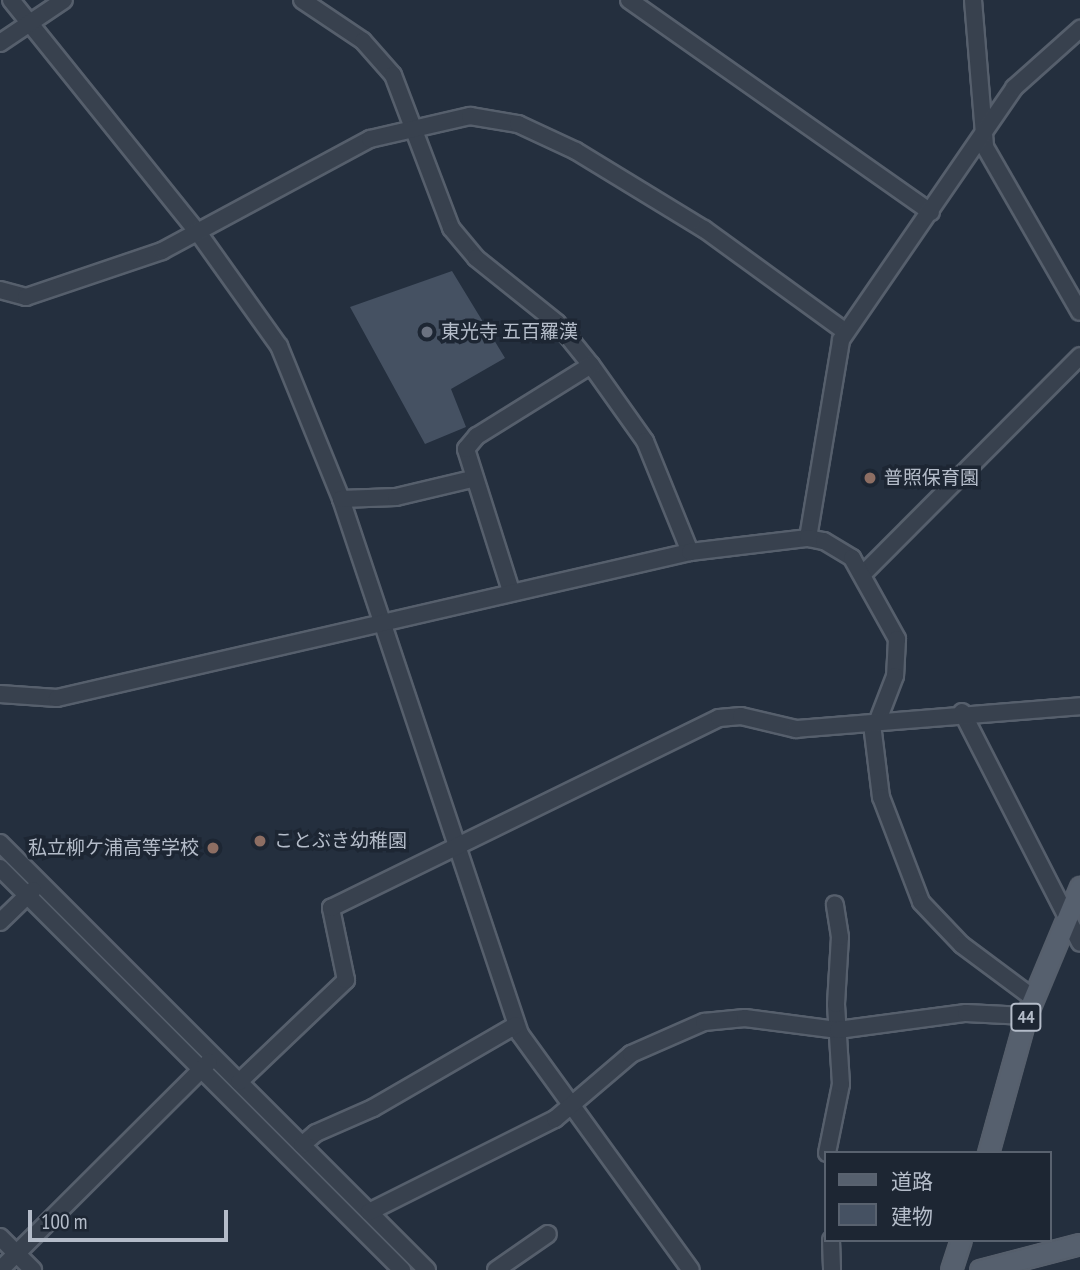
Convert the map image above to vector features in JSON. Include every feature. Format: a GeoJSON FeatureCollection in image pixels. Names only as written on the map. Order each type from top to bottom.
{"type":"FeatureCollection","features":[{"type":"Feature","properties":{"kind":"main road","name":"44"},"geometry":{"type":"LineString","coordinates":[[989,1151],[1030,1007],[1080,887]]}},
{"type":"Feature","properties":{"kind":"main road"},"geometry":{"type":"LineString","coordinates":[[951,1270],[960,1242]]}},
{"type":"Feature","properties":{"kind":"main road"},"geometry":{"type":"LineString","coordinates":[[980,1270],[1080,1244]]}},
{"type":"Feature","properties":{"kind":"street"},"geometry":{"type":"LineString","coordinates":[[11,0],[197,231],[279,346],[341,499],[459,847],[516,1025],[570,1108],[691,1270]]}},
{"type":"Feature","properties":{"kind":"street"},"geometry":{"type":"LineString","coordinates":[[0,43],[64,0]]}},
{"type":"Feature","properties":{"kind":"street"},"geometry":{"type":"LineString","coordinates":[[302,0],[381,58],[412,126],[433,190],[462,244],[542,309],[591,365],[645,441],[690,552]]}},
{"type":"Feature","properties":{"kind":"street"},"geometry":{"type":"LineString","coordinates":[[629,0],[931,212]]}},
{"type":"Feature","properties":{"kind":"street"},"geometry":{"type":"LineString","coordinates":[[973,0],[982,139],[1080,312]]}},
{"type":"Feature","properties":{"kind":"street"},"geometry":{"type":"LineString","coordinates":[[808,538],[837,352],[846,332],[1028,70],[1080,29]]}},
{"type":"Feature","properties":{"kind":"street"},"geometry":{"type":"LineString","coordinates":[[0,290],[32,295],[162,251],[331,157],[412,126],[470,116],[545,134],[683,215],[846,332]]}},
{"type":"Feature","properties":{"kind":"street"},"geometry":{"type":"LineString","coordinates":[[864,573],[1080,356]]}},
{"type":"Feature","properties":{"kind":"street"},"geometry":{"type":"LineString","coordinates":[[511,591],[465,458],[470,442],[591,365]]}},
{"type":"Feature","properties":{"kind":"street"},"geometry":{"type":"LineString","coordinates":[[341,499],[396,497],[472,479]]}},
{"type":"Feature","properties":{"kind":"street"},"geometry":{"type":"LineString","coordinates":[[0,694],[57,698],[511,591],[690,552],[808,538],[844,552],[864,573],[899,645],[895,676],[875,724],[881,797],[921,902],[1030,1007]]}},
{"type":"Feature","properties":{"kind":"street"},"geometry":{"type":"LineString","coordinates":[[239,1082],[346,980],[331,908],[719,718],[741,716],[796,729],[875,724],[962,712],[1080,706]]}},
{"type":"Feature","properties":{"kind":"street"},"geometry":{"type":"LineString","coordinates":[[962,712],[1080,943]]}},
{"type":"Feature","properties":{"kind":"street"},"geometry":{"type":"LineString","coordinates":[[0,843],[427,1270]]}},
{"type":"Feature","properties":{"kind":"street"},"geometry":{"type":"LineString","coordinates":[[0,868],[402,1270]]}},
{"type":"Feature","properties":{"kind":"street"},"geometry":{"type":"LineString","coordinates":[[0,922],[39,883]]}},
{"type":"Feature","properties":{"kind":"street"},"geometry":{"type":"LineString","coordinates":[[827,1151],[841,1084],[838,1030],[840,937],[835,904]]}},
{"type":"Feature","properties":{"kind":"street"},"geometry":{"type":"LineString","coordinates":[[369,1212],[484,1157],[570,1108],[638,1050],[704,1022],[745,1018],[838,1030],[1030,1007]]}},
{"type":"Feature","properties":{"kind":"street"},"geometry":{"type":"LineString","coordinates":[[302,1145],[516,1025]]}},
{"type":"Feature","properties":{"kind":"street"},"geometry":{"type":"LineString","coordinates":[[0,1270],[214,1058]]}},
{"type":"Feature","properties":{"kind":"street"},"geometry":{"type":"LineString","coordinates":[[496,1270],[548,1234]]}},
{"type":"Feature","properties":{"kind":"street"},"geometry":{"type":"LineString","coordinates":[[0,1237],[33,1270]]}},
{"type":"Feature","properties":{"kind":"street"},"geometry":{"type":"LineString","coordinates":[[831,1242],[832,1270]]}},
{"type":"Feature","properties":{"kind":"building","name":"東光寺 五百羅漢"},"geometry":{"type":"Polygon","coordinates":[[[452,271],[505,358],[451,389],[466,427],[425,444],[350,307],[452,271]]]}},
{"type":"Feature","properties":{"kind":"place","name":"東光寺 五百羅漢"},"geometry":{"type":"Point","coordinates":[427,332]}},
{"type":"Feature","properties":{"kind":"place","name":"普照保育園"},"geometry":{"type":"Point","coordinates":[870,478]}},
{"type":"Feature","properties":{"kind":"place","name":"ことぶき幼稚園"},"geometry":{"type":"Point","coordinates":[260,841]}},
{"type":"Feature","properties":{"kind":"place","name":"私立柳ケ浦高等学校"},"geometry":{"type":"Point","coordinates":[213,848]}}]}
